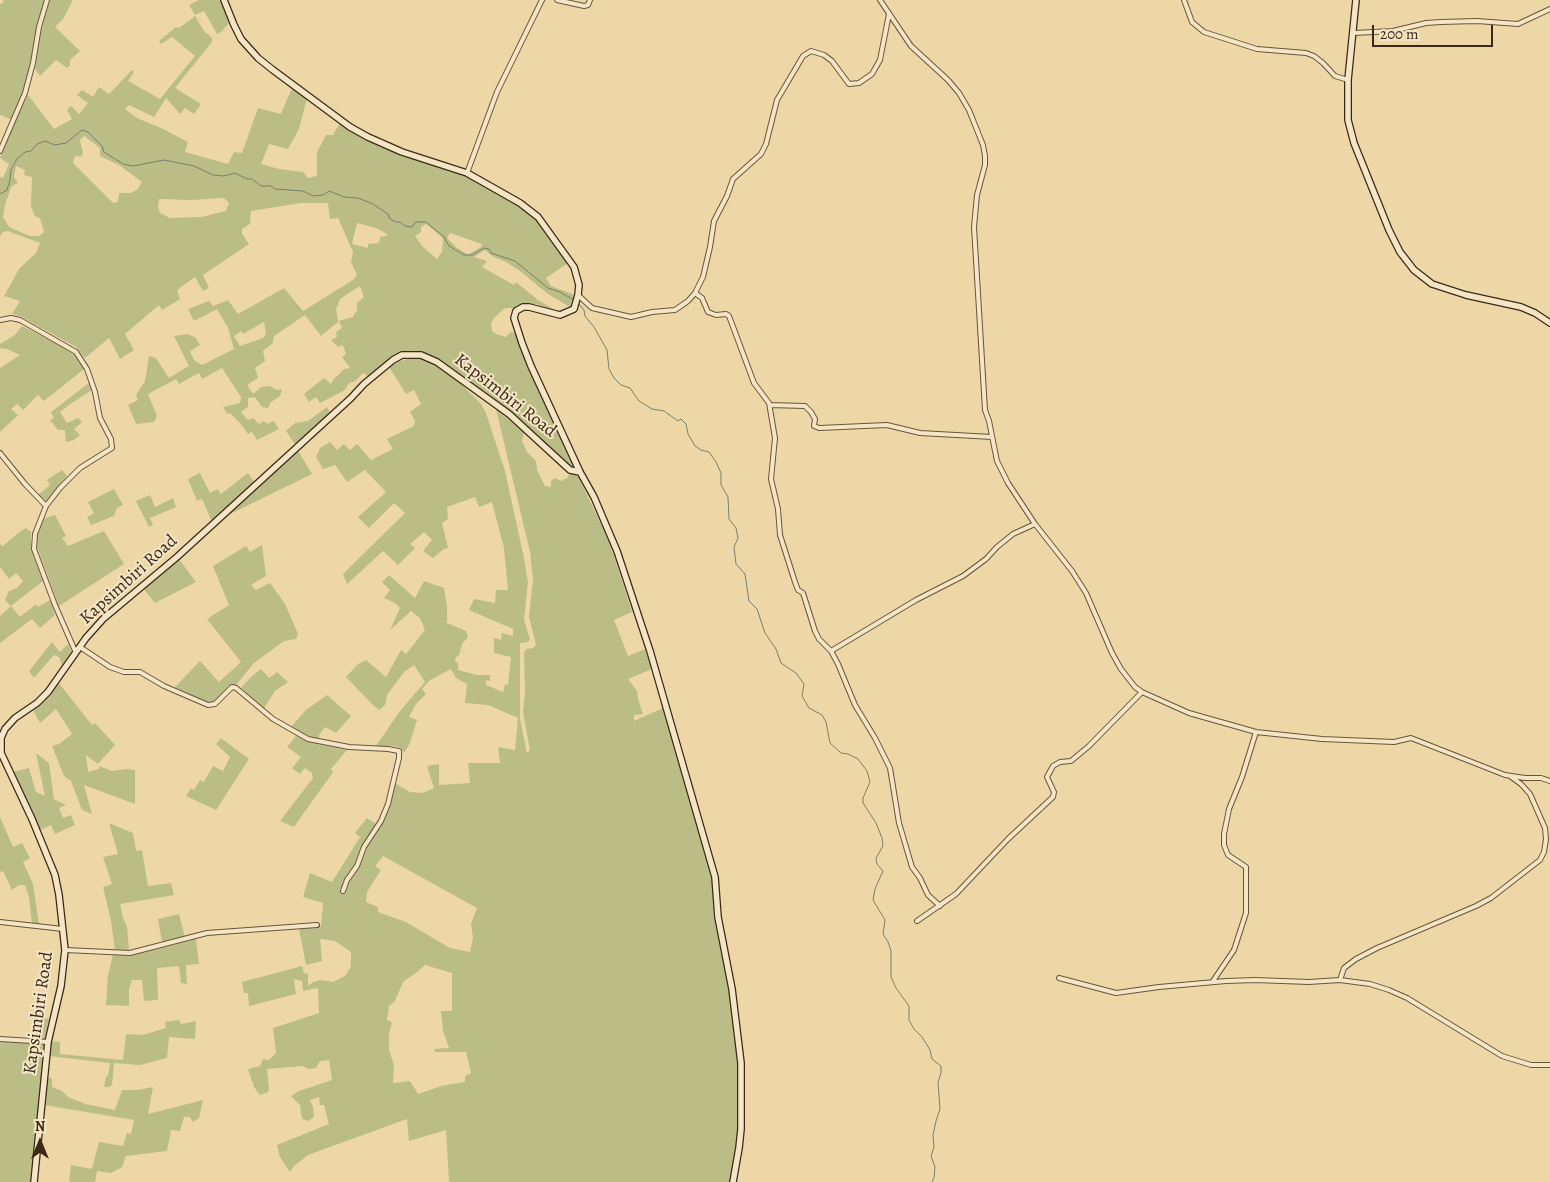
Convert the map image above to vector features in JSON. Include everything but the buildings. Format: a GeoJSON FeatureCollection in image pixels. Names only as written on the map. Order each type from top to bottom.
{"type":"FeatureCollection","features":[{"type":"Feature","properties":{"kind":"street"},"geometry":{"type":"LineString","coordinates":[[0,151],[25,93],[35,56],[39,27],[47,0]]}},
{"type":"Feature","properties":{"kind":"street"},"geometry":{"type":"LineString","coordinates":[[224,0],[241,39],[258,58],[350,127],[396,150],[467,173],[520,203],[538,217],[574,268],[578,279],[577,299],[574,309],[560,315],[524,307],[516,311],[514,318],[531,366],[607,526],[670,718],[716,878],[718,917],[732,988],[741,1063],[740,1148],[733,1182]]}},
{"type":"Feature","properties":{"kind":"street"},"geometry":{"type":"LineString","coordinates":[[467,173],[496,92],[542,0]]}},
{"type":"Feature","properties":{"kind":"street"},"geometry":{"type":"LineString","coordinates":[[557,0],[584,6],[588,5],[590,0]]}},
{"type":"Feature","properties":{"kind":"street"},"geometry":{"type":"LineString","coordinates":[[880,0],[911,46],[948,80],[959,93],[969,110],[983,145],[985,165],[977,195],[974,227],[985,410],[989,421],[996,462],[1035,524],[1072,571],[1086,593],[1121,669],[1142,692],[1188,713],[1256,732],[1322,739],[1394,742],[1410,738],[1510,776],[1541,778],[1550,781]]}},
{"type":"Feature","properties":{"kind":"street"},"geometry":{"type":"LineString","coordinates":[[1184,0],[1192,22],[1204,32],[1257,49],[1306,53],[1323,63],[1335,76],[1348,80]]}},
{"type":"Feature","properties":{"kind":"street"},"geometry":{"type":"LineString","coordinates":[[1356,0],[1348,80],[1348,120],[1354,143],[1389,230],[1407,263],[1419,275],[1437,286],[1466,295],[1521,307],[1550,323]]}},
{"type":"Feature","properties":{"kind":"street"},"geometry":{"type":"LineString","coordinates":[[1353,33],[1393,31],[1426,23],[1440,22],[1477,21],[1518,24],[1550,8]]}},
{"type":"Feature","properties":{"kind":"street"},"geometry":{"type":"LineString","coordinates":[[577,299],[592,308],[631,317],[652,312],[676,310],[688,301],[702,277],[718,212],[727,196],[733,179],[761,154],[766,144],[777,100],[803,56],[811,51],[824,55],[832,61],[849,84],[863,81],[872,74],[880,60],[889,14]]}},
{"type":"Feature","properties":{"kind":"street"},"geometry":{"type":"LineString","coordinates":[[694,292],[702,298],[708,312],[729,316],[754,383],[768,399],[775,438],[775,454],[771,466],[770,479],[778,509],[780,535],[794,582],[802,593],[819,639],[831,651],[855,705],[890,768],[899,823],[912,867],[920,878],[928,896],[940,906]]}},
{"type":"Feature","properties":{"kind":"street"},"geometry":{"type":"LineString","coordinates":[[0,320],[11,318],[20,320],[76,352],[87,369],[96,392],[100,418],[111,439],[112,448],[69,477],[46,506],[35,534],[34,549],[76,653]]}},
{"type":"Feature","properties":{"kind":"street","name":"Kapsimbiri Road"},"geometry":{"type":"LineString","coordinates":[[34,1182],[48,1042],[61,986],[65,950],[55,875],[32,819],[6,766],[0,744],[5,728],[41,699],[80,646],[114,610],[184,551],[364,384],[402,355],[421,355],[437,362],[509,414],[570,470],[580,472]]}},
{"type":"Feature","properties":{"kind":"street"},"geometry":{"type":"LineString","coordinates":[[770,405],[805,406],[811,412],[814,426],[818,428],[887,425],[920,433],[992,437]]}},
{"type":"Feature","properties":{"kind":"street"},"geometry":{"type":"LineString","coordinates":[[0,453],[46,506]]}},
{"type":"Feature","properties":{"kind":"street"},"geometry":{"type":"LineString","coordinates":[[831,651],[916,600],[963,576],[986,560],[997,547],[1014,534],[1035,524]]}},
{"type":"Feature","properties":{"kind":"street"},"geometry":{"type":"LineString","coordinates":[[80,646],[110,667],[124,672],[134,671],[144,674],[164,686],[210,706],[215,704],[232,686],[273,719],[308,739],[349,747],[393,749],[399,751],[388,804],[381,821],[364,847],[357,866],[343,891]]}},
{"type":"Feature","properties":{"kind":"street"},"geometry":{"type":"LineString","coordinates":[[917,921],[960,890],[1008,839],[1053,797],[1054,792],[1047,777],[1053,766],[1060,762],[1071,761],[1090,746],[1142,692]]}},
{"type":"Feature","properties":{"kind":"street"},"geometry":{"type":"LineString","coordinates":[[1213,981],[1234,950],[1246,914],[1247,869],[1228,855],[1224,845],[1224,834],[1229,809],[1242,777],[1256,732]]}},
{"type":"Feature","properties":{"kind":"street"},"geometry":{"type":"LineString","coordinates":[[1340,980],[1344,968],[1356,959],[1491,898],[1540,860],[1544,852],[1545,828],[1530,794],[1510,776]]}},
{"type":"Feature","properties":{"kind":"street"},"geometry":{"type":"LineString","coordinates":[[0,922],[62,929]]}},
{"type":"Feature","properties":{"kind":"street"},"geometry":{"type":"LineString","coordinates":[[65,950],[130,953],[207,933],[317,925]]}},
{"type":"Feature","properties":{"kind":"street"},"geometry":{"type":"LineString","coordinates":[[1059,978],[1116,993],[1213,981],[1309,982],[1340,980],[1370,984],[1407,998],[1502,1056],[1531,1065],[1550,1065]]}},
{"type":"Feature","properties":{"kind":"street"},"geometry":{"type":"LineString","coordinates":[[0,1039],[48,1042]]}},
{"type":"Feature","properties":{"kind":"green space"},"geometry":{"type":"Polygon","coordinates":[[[3,0],[45,0],[38,21],[35,43],[24,88],[13,120],[0,115],[0,4],[4,2],[3,0]]]}},
{"type":"Feature","properties":{"kind":"green space"},"geometry":{"type":"Polygon","coordinates":[[[50,0],[73,0],[63,19],[55,27],[80,51],[70,60],[70,65],[67,68],[56,60],[40,76],[35,69],[42,27],[50,0]]]}},
{"type":"Feature","properties":{"kind":"green space"},"geometry":{"type":"Polygon","coordinates":[[[199,0],[221,0],[229,23],[221,32],[217,34],[204,11],[195,15],[189,5],[199,0]]]}},
{"type":"Feature","properties":{"kind":"green space"},"geometry":{"type":"Polygon","coordinates":[[[195,16],[204,31],[212,38],[212,42],[175,88],[201,104],[194,114],[185,108],[180,114],[166,98],[154,117],[129,105],[125,109],[137,118],[188,142],[185,152],[228,164],[234,152],[242,153],[258,108],[281,114],[292,88],[307,98],[299,129],[288,149],[269,144],[261,164],[279,169],[303,172],[308,178],[317,176],[317,152],[326,135],[333,135],[340,123],[380,147],[466,176],[510,199],[526,210],[541,225],[568,263],[546,278],[551,286],[575,295],[570,307],[548,294],[520,271],[492,256],[485,250],[474,257],[487,261],[482,267],[514,285],[516,282],[538,300],[557,311],[536,304],[520,304],[515,308],[505,308],[494,318],[491,324],[492,331],[496,334],[506,337],[511,332],[516,333],[523,355],[576,470],[569,467],[558,455],[545,446],[518,418],[433,357],[409,352],[369,377],[363,373],[354,382],[349,383],[345,390],[320,403],[316,397],[309,402],[304,394],[324,378],[331,384],[344,369],[350,368],[342,357],[346,354],[343,345],[338,347],[331,340],[337,337],[336,332],[342,328],[339,321],[321,336],[305,315],[274,336],[273,343],[263,351],[265,361],[255,368],[258,378],[247,385],[253,394],[261,387],[270,386],[277,390],[282,389],[280,396],[271,402],[268,408],[262,407],[255,397],[248,398],[248,407],[241,412],[248,420],[253,418],[259,424],[264,421],[267,424],[274,421],[279,429],[257,440],[252,432],[248,434],[230,413],[227,414],[223,407],[240,403],[241,397],[222,368],[202,379],[199,373],[179,384],[176,379],[148,394],[157,416],[154,422],[136,424],[128,405],[138,400],[136,395],[145,381],[149,356],[156,358],[169,378],[189,366],[174,336],[188,334],[196,338],[200,345],[190,351],[194,360],[202,365],[234,349],[228,328],[217,309],[194,321],[188,309],[209,301],[213,306],[228,300],[238,314],[284,288],[303,311],[353,280],[357,275],[351,262],[353,252],[338,218],[330,219],[328,203],[301,203],[251,211],[250,224],[242,229],[242,234],[249,244],[203,275],[209,288],[203,291],[195,277],[177,290],[180,299],[162,310],[159,305],[125,334],[134,350],[120,359],[109,338],[85,358],[76,347],[20,316],[12,314],[20,301],[4,296],[19,269],[36,253],[40,243],[8,231],[3,232],[0,236],[0,177],[3,178],[9,164],[0,158],[28,95],[54,129],[72,119],[67,110],[71,106],[79,114],[88,103],[77,95],[82,90],[93,97],[99,87],[109,94],[132,70],[134,72],[128,81],[160,99],[195,56],[172,37],[161,44],[159,41],[176,27],[179,28],[195,16]],[[84,136],[80,140],[83,153],[81,157],[75,156],[73,163],[113,203],[118,202],[119,193],[130,193],[137,190],[142,182],[119,165],[100,156],[100,148],[84,136]],[[16,166],[14,177],[18,183],[11,187],[3,217],[9,227],[30,236],[39,236],[44,232],[40,218],[35,216],[31,206],[32,177],[24,175],[25,170],[16,166]],[[224,198],[159,199],[158,207],[160,213],[170,218],[201,217],[226,211],[229,203],[224,198]],[[357,223],[352,244],[368,248],[368,244],[379,243],[380,237],[387,234],[376,228],[357,223]],[[426,224],[421,227],[421,232],[415,236],[422,246],[437,259],[442,252],[443,238],[426,224]],[[450,233],[447,238],[467,254],[481,247],[482,244],[450,233]],[[360,286],[340,299],[336,309],[338,321],[353,317],[357,310],[357,303],[364,297],[360,286]],[[264,322],[243,334],[241,331],[234,336],[240,346],[263,338],[266,334],[264,322]]]}},
{"type":"Feature","properties":{"kind":"green space"},"geometry":{"type":"Polygon","coordinates":[[[22,326],[61,346],[74,355],[84,369],[44,401],[38,395],[23,410],[17,404],[11,409],[18,415],[0,432],[0,368],[20,355],[0,348],[0,344],[15,335],[22,326]]]}},
{"type":"Feature","properties":{"kind":"green space"},"geometry":{"type":"Polygon","coordinates":[[[412,358],[426,360],[440,367],[459,382],[481,404],[486,413],[505,471],[528,582],[524,620],[530,639],[528,642],[520,643],[520,719],[527,753],[530,750],[523,712],[525,693],[524,653],[526,649],[533,648],[536,645],[529,617],[533,579],[530,552],[496,409],[524,433],[522,441],[527,452],[536,461],[537,470],[545,486],[551,487],[551,481],[555,478],[561,481],[567,478],[570,473],[578,476],[609,541],[632,612],[614,620],[628,656],[645,649],[652,669],[628,679],[637,691],[643,714],[634,715],[634,721],[663,708],[716,894],[740,1064],[740,1130],[730,1182],[449,1182],[446,1130],[409,1141],[407,1119],[308,1155],[294,1166],[290,1172],[280,1157],[277,1145],[329,1124],[324,1105],[320,1105],[319,1097],[310,1100],[314,1117],[308,1121],[302,1119],[300,1105],[291,1096],[299,1091],[332,1080],[329,1060],[320,1061],[316,1068],[308,1069],[303,1066],[267,1069],[269,1089],[268,1092],[260,1095],[254,1087],[248,1069],[260,1066],[263,1059],[269,1060],[276,1053],[273,1028],[319,1013],[318,988],[303,991],[302,981],[294,979],[296,994],[249,1006],[248,993],[244,993],[242,982],[302,966],[304,973],[308,974],[308,986],[320,980],[333,982],[345,976],[351,967],[351,952],[335,941],[320,939],[322,961],[306,965],[299,929],[321,926],[323,903],[303,897],[310,873],[332,882],[360,837],[355,833],[367,818],[376,824],[363,845],[357,864],[342,892],[344,892],[360,864],[367,845],[384,819],[395,783],[410,792],[423,793],[434,788],[427,766],[439,764],[439,785],[470,783],[468,763],[500,763],[498,747],[515,750],[518,718],[488,705],[465,703],[467,684],[456,678],[451,669],[430,680],[422,689],[426,694],[416,704],[409,717],[417,720],[410,743],[404,753],[401,748],[396,746],[376,746],[400,711],[425,682],[414,665],[404,672],[387,695],[385,705],[379,710],[346,677],[358,664],[366,660],[386,677],[401,650],[406,654],[425,630],[420,618],[411,611],[390,630],[400,608],[395,603],[384,598],[390,590],[382,582],[389,575],[415,598],[424,581],[444,588],[447,623],[466,631],[468,637],[462,644],[459,655],[456,657],[455,662],[458,663],[458,670],[477,675],[490,675],[490,681],[486,680],[486,685],[503,692],[505,684],[508,685],[511,657],[494,653],[494,638],[501,640],[502,633],[513,636],[513,629],[469,610],[474,599],[495,603],[496,590],[508,590],[504,548],[492,502],[479,507],[475,497],[447,507],[448,519],[442,523],[448,548],[433,558],[423,551],[432,540],[424,532],[410,544],[415,548],[398,565],[383,551],[347,584],[343,574],[405,513],[394,503],[369,528],[358,517],[386,492],[365,470],[347,482],[335,465],[323,469],[316,457],[320,448],[330,442],[337,450],[344,444],[350,450],[357,444],[371,460],[393,449],[387,439],[414,426],[415,421],[410,412],[421,404],[414,390],[406,394],[389,367],[400,361],[412,358]],[[383,856],[375,866],[381,870],[367,892],[366,902],[378,907],[378,912],[406,922],[450,948],[470,952],[473,938],[471,924],[477,908],[383,856]],[[425,965],[403,982],[395,1001],[389,1006],[387,1020],[392,1022],[389,1034],[389,1050],[394,1065],[393,1083],[410,1081],[418,1094],[441,1086],[465,1082],[465,1076],[471,1073],[466,1052],[435,1052],[434,1049],[449,1048],[443,1031],[441,1011],[452,1011],[452,973],[425,965]]]}},
{"type":"Feature","properties":{"kind":"green space"},"geometry":{"type":"Polygon","coordinates":[[[89,383],[92,390],[60,412],[67,423],[78,418],[82,422],[74,429],[80,435],[74,440],[66,442],[65,430],[58,430],[50,420],[54,418],[51,412],[89,383]]]}},
{"type":"Feature","properties":{"kind":"green space"},"geometry":{"type":"Polygon","coordinates":[[[327,407],[331,414],[295,444],[286,431],[295,423],[308,421],[327,407]]]}},
{"type":"Feature","properties":{"kind":"green space"},"geometry":{"type":"Polygon","coordinates":[[[297,449],[312,474],[226,516],[297,449]]]}},
{"type":"Feature","properties":{"kind":"green space"},"geometry":{"type":"Polygon","coordinates":[[[62,470],[67,476],[45,503],[38,495],[50,485],[47,480],[62,470]]]}},
{"type":"Feature","properties":{"kind":"green space"},"geometry":{"type":"Polygon","coordinates":[[[200,473],[210,493],[217,489],[221,494],[248,473],[254,482],[212,522],[202,499],[197,501],[188,479],[200,473]]]}},
{"type":"Feature","properties":{"kind":"green space"},"geometry":{"type":"Polygon","coordinates":[[[114,489],[123,505],[117,508],[114,516],[91,525],[87,517],[94,513],[88,502],[114,489]]]}},
{"type":"Feature","properties":{"kind":"green space"},"geometry":{"type":"Polygon","coordinates":[[[150,495],[155,507],[173,498],[176,507],[150,518],[153,525],[149,527],[136,501],[150,495]]]}},
{"type":"Feature","properties":{"kind":"green space"},"geometry":{"type":"Polygon","coordinates":[[[55,515],[66,536],[62,538],[68,546],[104,531],[124,564],[59,606],[36,544],[43,519],[55,515]]]}},
{"type":"Feature","properties":{"kind":"green space"},"geometry":{"type":"Polygon","coordinates":[[[26,528],[31,532],[31,550],[43,581],[11,606],[5,600],[9,591],[17,588],[23,581],[16,573],[9,579],[0,567],[0,544],[3,546],[26,528]]]}},
{"type":"Feature","properties":{"kind":"green space"},"geometry":{"type":"Polygon","coordinates":[[[262,545],[266,576],[251,585],[256,590],[270,583],[285,604],[298,634],[296,639],[284,641],[254,663],[236,685],[230,685],[212,704],[207,703],[175,687],[200,661],[219,682],[241,662],[207,619],[229,605],[213,566],[246,546],[250,552],[262,545]]]}},
{"type":"Feature","properties":{"kind":"green space"},"geometry":{"type":"Polygon","coordinates":[[[179,559],[196,582],[155,603],[143,588],[179,559]]]}},
{"type":"Feature","properties":{"kind":"green space"},"geometry":{"type":"Polygon","coordinates":[[[50,600],[55,615],[40,628],[32,619],[0,643],[0,616],[11,606],[20,617],[36,604],[38,607],[50,600]]]}},
{"type":"Feature","properties":{"kind":"green space"},"geometry":{"type":"Polygon","coordinates":[[[52,642],[60,652],[68,644],[71,651],[62,665],[59,657],[54,655],[34,678],[29,671],[52,642]]]}},
{"type":"Feature","properties":{"kind":"green space"},"geometry":{"type":"Polygon","coordinates":[[[261,669],[269,678],[277,672],[288,682],[275,691],[264,708],[241,688],[261,669]]]}},
{"type":"Feature","properties":{"kind":"green space"},"geometry":{"type":"Polygon","coordinates":[[[58,682],[92,725],[95,723],[115,745],[98,764],[86,755],[88,772],[99,769],[99,766],[112,771],[135,770],[135,804],[84,785],[92,814],[82,810],[71,781],[64,776],[52,746],[59,744],[72,734],[56,709],[40,723],[33,710],[58,682]]]}},
{"type":"Feature","properties":{"kind":"green space"},"geometry":{"type":"Polygon","coordinates":[[[327,695],[351,716],[336,733],[325,727],[319,735],[319,739],[306,736],[291,727],[306,710],[327,695]]]}},
{"type":"Feature","properties":{"kind":"green space"},"geometry":{"type":"Polygon","coordinates":[[[296,736],[313,743],[347,750],[331,769],[333,772],[294,827],[280,821],[313,778],[312,773],[305,768],[300,774],[292,768],[301,757],[287,747],[296,736]]]}},
{"type":"Feature","properties":{"kind":"green space"},"geometry":{"type":"Polygon","coordinates":[[[221,738],[249,759],[216,810],[186,796],[191,788],[194,790],[200,780],[204,782],[213,766],[223,771],[230,757],[216,744],[221,738]]]}},
{"type":"Feature","properties":{"kind":"green space"},"geometry":{"type":"Polygon","coordinates":[[[36,753],[49,763],[54,799],[66,805],[59,808],[63,818],[71,815],[75,825],[55,834],[51,825],[39,831],[12,772],[29,768],[36,792],[45,796],[36,753]]]}},
{"type":"Feature","properties":{"kind":"green space"},"geometry":{"type":"Polygon","coordinates":[[[0,817],[13,847],[22,843],[30,858],[23,862],[33,884],[39,924],[32,923],[29,897],[25,885],[19,885],[12,890],[3,871],[0,872],[0,817]]]}},
{"type":"Feature","properties":{"kind":"green space"},"geometry":{"type":"Polygon","coordinates":[[[109,823],[133,833],[136,851],[142,850],[148,886],[171,883],[174,895],[120,904],[127,926],[129,950],[115,950],[103,887],[112,884],[103,857],[118,854],[109,823]]]}},
{"type":"Feature","properties":{"kind":"green space"},"geometry":{"type":"Polygon","coordinates":[[[179,914],[185,937],[162,942],[158,919],[179,914]]]}},
{"type":"Feature","properties":{"kind":"green space"},"geometry":{"type":"Polygon","coordinates":[[[196,939],[199,964],[186,965],[187,984],[181,983],[179,966],[157,968],[158,1000],[144,1001],[142,980],[132,980],[129,989],[129,1006],[106,1005],[108,975],[113,954],[143,953],[196,939]]]}},
{"type":"Feature","properties":{"kind":"green space"},"geometry":{"type":"Polygon","coordinates":[[[35,1016],[49,1019],[44,1039],[29,1038],[35,1016]]]}},
{"type":"Feature","properties":{"kind":"green space"},"geometry":{"type":"Polygon","coordinates":[[[179,1020],[181,1024],[196,1021],[195,1039],[169,1037],[167,1058],[140,1065],[114,1063],[112,1085],[109,1087],[104,1087],[110,1063],[49,1056],[50,1041],[60,1042],[60,1054],[123,1060],[126,1034],[143,1035],[166,1028],[165,1022],[179,1020]]]}},
{"type":"Feature","properties":{"kind":"green space"},"geometry":{"type":"Polygon","coordinates":[[[0,1041],[46,1043],[32,1182],[0,1182],[0,1041]]]}},
{"type":"Feature","properties":{"kind":"green space"},"geometry":{"type":"Polygon","coordinates":[[[47,1078],[52,1078],[52,1087],[62,1091],[68,1097],[85,1104],[115,1110],[122,1090],[138,1090],[153,1087],[148,1114],[203,1100],[199,1118],[193,1122],[190,1117],[184,1117],[180,1131],[171,1130],[167,1151],[126,1156],[122,1167],[111,1173],[97,1171],[95,1182],[69,1182],[71,1165],[92,1169],[99,1142],[123,1146],[127,1133],[131,1134],[134,1120],[44,1105],[47,1078]]]}},
{"type":"Feature","properties":{"kind":"waterway"},"geometry":{"type":"LineString","coordinates":[[0,194],[7,190],[11,170],[17,159],[25,152],[31,151],[37,144],[45,141],[55,145],[66,143],[82,130],[88,132],[102,146],[104,152],[123,164],[133,166],[164,160],[194,166],[213,175],[224,176],[235,173],[247,179],[252,179],[261,186],[271,186],[275,189],[303,191],[313,196],[323,195],[329,191],[344,197],[358,198],[373,204],[388,214],[390,219],[400,222],[405,226],[412,227],[416,222],[426,222],[444,237],[449,246],[464,255],[472,255],[484,248],[489,249],[491,253],[515,261],[548,288],[574,300]]}},
{"type":"Feature","properties":{"kind":"waterway"},"geometry":{"type":"LineString","coordinates":[[579,304],[607,350],[609,369],[614,378],[621,385],[630,388],[639,401],[652,409],[664,411],[678,421],[681,419],[686,424],[688,434],[695,446],[709,452],[716,462],[721,473],[721,485],[728,497],[729,519],[736,528],[738,538],[734,547],[736,564],[745,574],[749,601],[757,609],[765,633],[776,649],[781,663],[796,673],[804,684],[802,696],[809,708],[822,715],[826,722],[830,743],[841,753],[858,759],[867,771],[870,782],[863,798],[863,803],[876,823],[883,846],[876,858],[877,864],[883,871],[875,889],[873,900],[885,920],[883,934],[891,951],[891,977],[896,988],[909,1006],[909,1020],[914,1029],[922,1037],[930,1050],[932,1059],[941,1066],[938,1082],[940,1109],[933,1135],[934,1147],[931,1156],[935,1167],[932,1182]]}}]}
